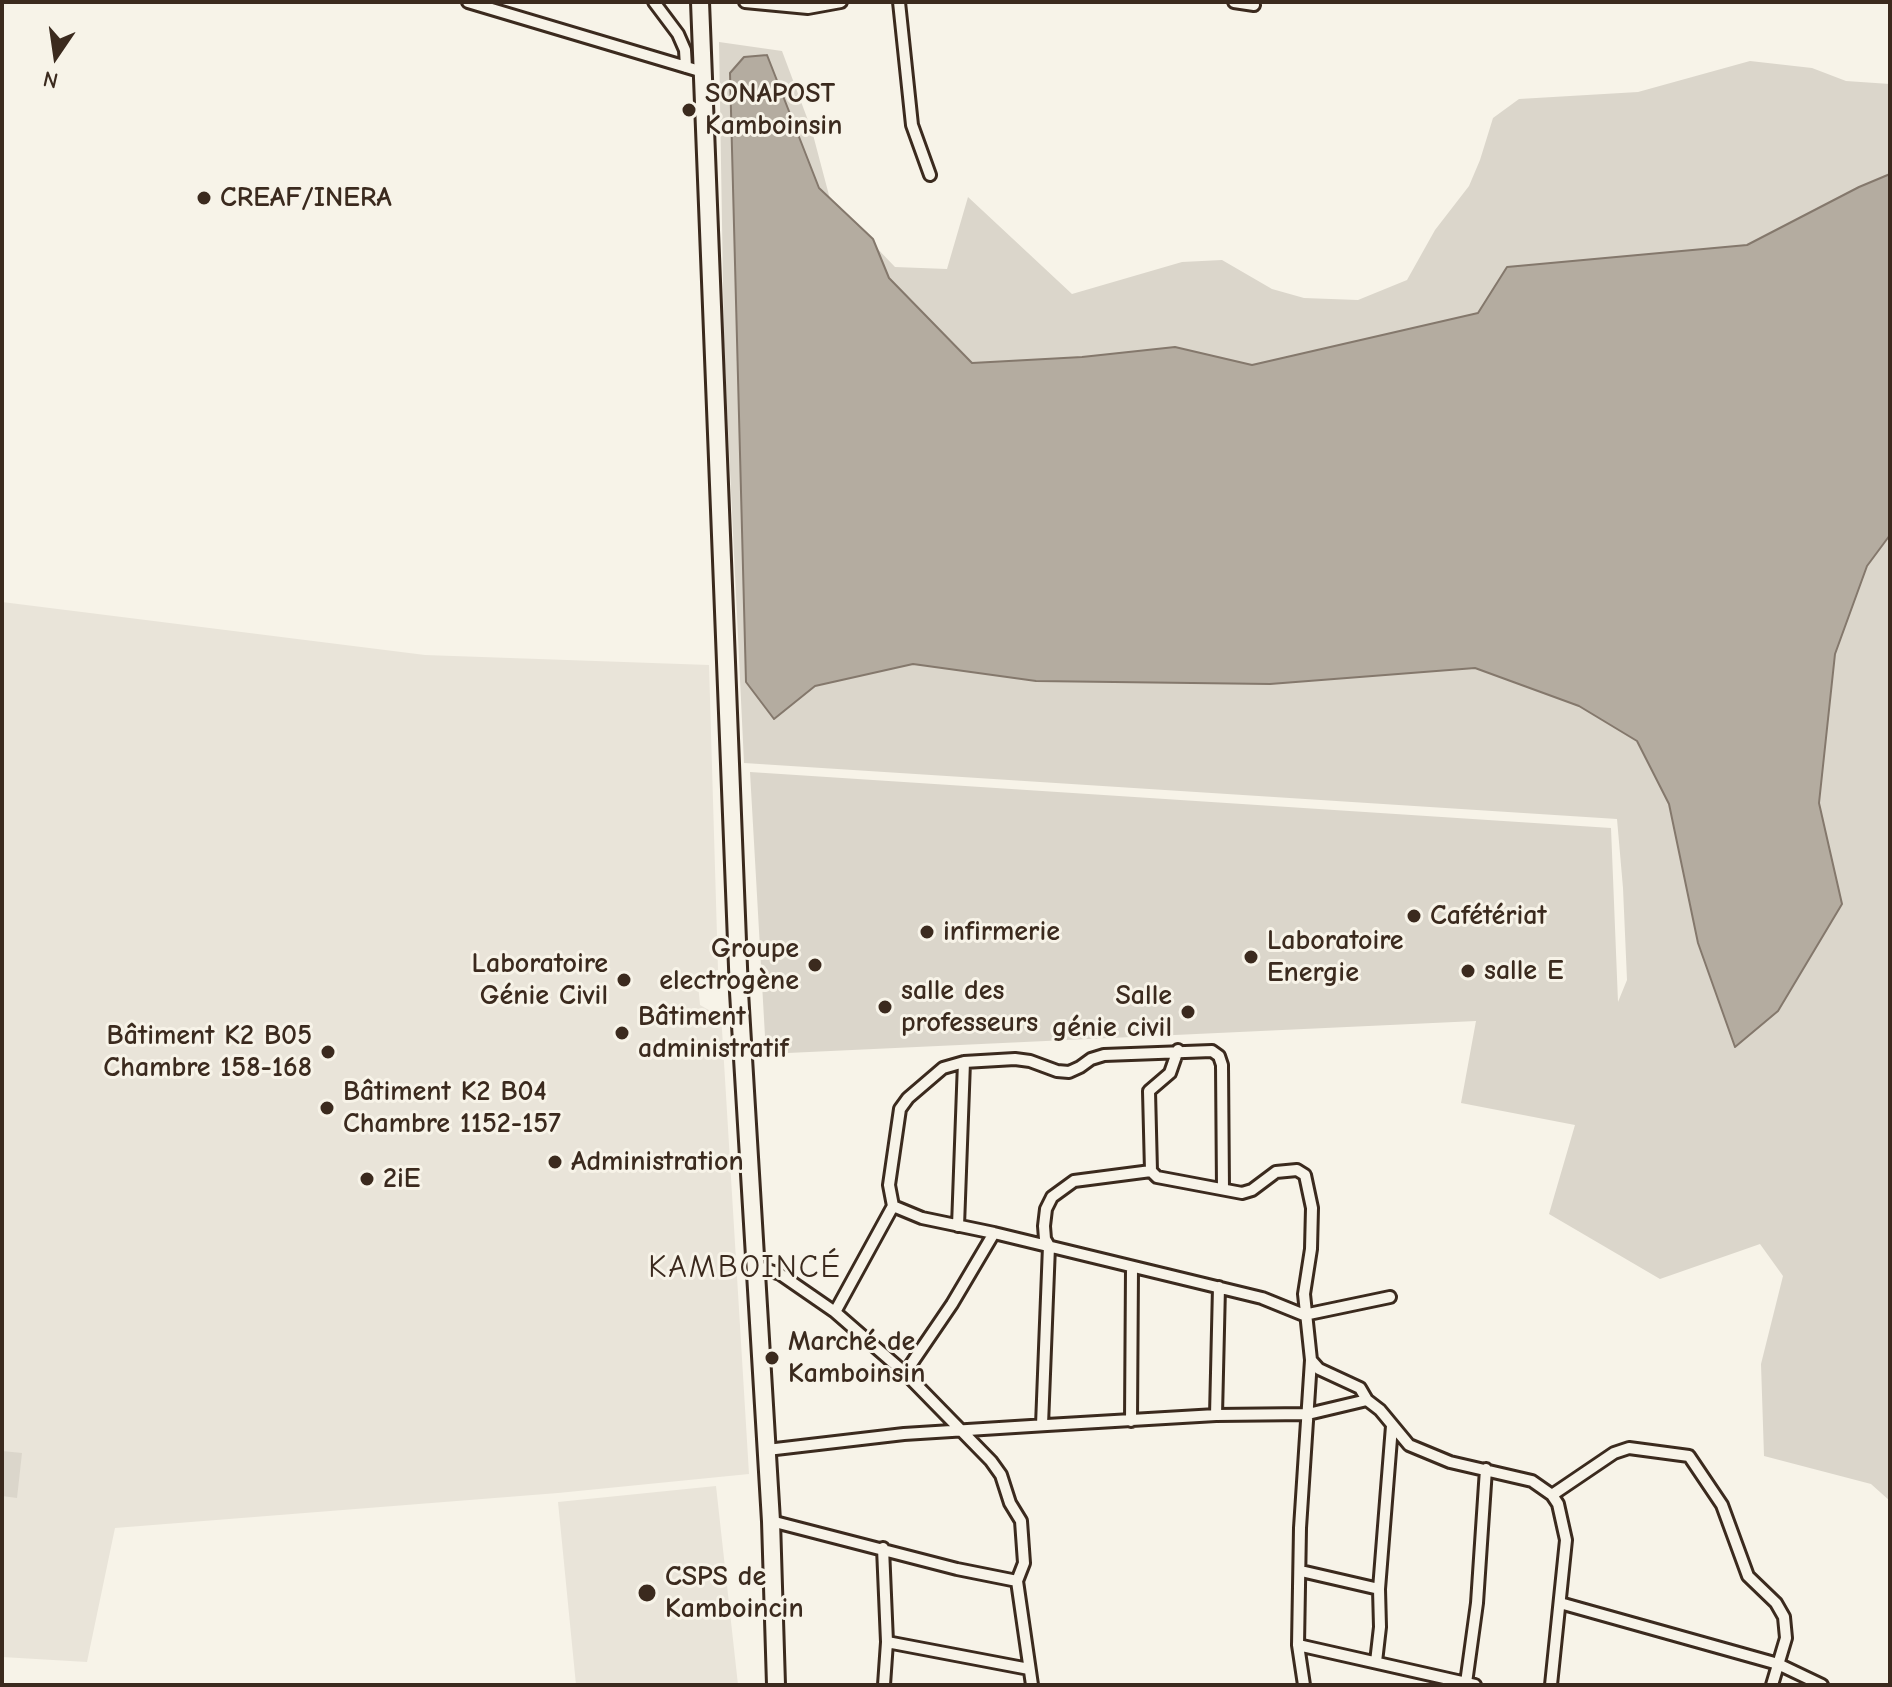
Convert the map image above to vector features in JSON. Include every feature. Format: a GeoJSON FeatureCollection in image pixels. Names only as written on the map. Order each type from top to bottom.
{"type":"FeatureCollection","features":[{"type":"Feature","properties":{"kind":"main road"},"geometry":{"type":"LineString","coordinates":[[700,2],[739,992],[771,1521],[776,1685]]}},
{"type":"Feature","properties":{"kind":"street"},"geometry":{"type":"LineString","coordinates":[[468,2],[703,72]]}},
{"type":"Feature","properties":{"kind":"street"},"geometry":{"type":"LineString","coordinates":[[654,2],[678,34],[685,50],[686,67]]}},
{"type":"Feature","properties":{"kind":"street"},"geometry":{"type":"LineString","coordinates":[[745,2],[808,8],[841,2]]}},
{"type":"Feature","properties":{"kind":"street"},"geometry":{"type":"LineString","coordinates":[[899,2],[912,125],[930,175]]}},
{"type":"Feature","properties":{"kind":"street"},"geometry":{"type":"LineString","coordinates":[[1234,2],[1254,5]]}},
{"type":"Feature","properties":{"kind":"street"},"geometry":{"type":"LineString","coordinates":[[1178,1050],[1170,1073],[1149,1091],[1151,1171],[1157,1177],[1246,1193],[1268,1176],[1288,1170],[1297,1170],[1305,1175],[1313,1222],[1304,1294],[1311,1360],[1300,1528],[1298,1645],[1304,1685]]}},
{"type":"Feature","properties":{"kind":"street"},"geometry":{"type":"LineString","coordinates":[[835,1312],[893,1206],[889,1185],[900,1109],[908,1098],[943,1068],[964,1062],[1015,1059],[1069,1072],[1104,1055],[1212,1051],[1219,1056],[1222,1065],[1223,1189]]}},
{"type":"Feature","properties":{"kind":"street"},"geometry":{"type":"LineString","coordinates":[[958,1226],[964,1062]]}},
{"type":"Feature","properties":{"kind":"street"},"geometry":{"type":"LineString","coordinates":[[1042,1425],[1049,1246],[1045,1239],[1046,1209],[1052,1197],[1074,1181],[1151,1171]]}},
{"type":"Feature","properties":{"kind":"street"},"geometry":{"type":"LineString","coordinates":[[893,1206],[922,1218],[1262,1298],[1304,1315],[1390,1297]]}},
{"type":"Feature","properties":{"kind":"street"},"geometry":{"type":"LineString","coordinates":[[905,1373],[952,1304],[994,1233]]}},
{"type":"Feature","properties":{"kind":"street"},"geometry":{"type":"LineString","coordinates":[[755,1266],[780,1274],[835,1312],[905,1373],[1001,1475],[1010,1503],[1021,1521],[1024,1563],[1017,1581],[1032,1685]]}},
{"type":"Feature","properties":{"kind":"street"},"geometry":{"type":"LineString","coordinates":[[1131,1421],[1132,1268]]}},
{"type":"Feature","properties":{"kind":"street"},"geometry":{"type":"LineString","coordinates":[[1216,1415],[1219,1287]]}},
{"type":"Feature","properties":{"kind":"street"},"geometry":{"type":"LineString","coordinates":[[1311,1360],[1319,1369],[1353,1383],[1409,1445],[1428,1454],[1532,1481],[1552,1495],[1558,1504],[1566,1540],[1551,1685]]}},
{"type":"Feature","properties":{"kind":"street"},"geometry":{"type":"LineString","coordinates":[[767,1450],[904,1434],[1216,1415],[1308,1414],[1367,1400]]}},
{"type":"Feature","properties":{"kind":"street"},"geometry":{"type":"LineString","coordinates":[[1376,1662],[1392,1426]]}},
{"type":"Feature","properties":{"kind":"street"},"geometry":{"type":"LineString","coordinates":[[1552,1495],[1591,1466],[1629,1448],[1689,1456],[1722,1505],[1748,1576],[1776,1603],[1784,1617],[1786,1638],[1772,1685]]}},
{"type":"Feature","properties":{"kind":"street"},"geometry":{"type":"LineString","coordinates":[[1298,1645],[1448,1682],[1471,1684],[1486,1469]]}},
{"type":"Feature","properties":{"kind":"street"},"geometry":{"type":"LineString","coordinates":[[771,1521],[957,1569],[1017,1581]]}},
{"type":"Feature","properties":{"kind":"street"},"geometry":{"type":"LineString","coordinates":[[883,1548],[887,1642],[884,1685]]}},
{"type":"Feature","properties":{"kind":"street"},"geometry":{"type":"LineString","coordinates":[[1301,1571],[1379,1589]]}},
{"type":"Feature","properties":{"kind":"street"},"geometry":{"type":"LineString","coordinates":[[1560,1603],[1778,1664],[1822,1685]]}},
{"type":"Feature","properties":{"kind":"street"},"geometry":{"type":"LineString","coordinates":[[887,1642],[1029,1669]]}},
{"type":"Feature","properties":{"kind":"shaded area"},"geometry":{"type":"Polygon","coordinates":[[[719,42],[782,51],[812,131],[830,199],[895,267],[947,269],[968,197],[1072,294],[1182,262],[1222,260],[1272,289],[1304,298],[1358,300],[1407,280],[1435,230],[1469,186],[1493,118],[1519,99],[1638,92],[1750,61],[1812,68],[1846,81],[1890,84],[1890,1501],[1871,1484],[1764,1456],[1761,1364],[1783,1276],[1760,1244],[1660,1279],[1549,1214],[1575,1125],[1461,1103],[1476,1021],[766,1054],[750,772],[1611,828],[1618,1002],[1627,980],[1623,888],[1617,819],[744,763],[724,344],[719,42]]]}},
{"type":"Feature","properties":{"kind":"shaded area"},"geometry":{"type":"Polygon","coordinates":[[[767,55],[819,188],[873,239],[889,278],[972,363],[1082,357],[1175,347],[1252,365],[1478,313],[1507,267],[1747,245],[1890,174],[1890,535],[1867,566],[1835,654],[1819,803],[1842,904],[1778,1011],[1735,1047],[1698,943],[1669,804],[1637,741],[1579,706],[1475,668],[1270,684],[1036,681],[913,664],[815,686],[774,719],[746,682],[730,73],[744,57],[767,55]]]}},
{"type":"Feature","properties":{"kind":"shaded area","name":"2iE"},"geometry":{"type":"Polygon","coordinates":[[[2,602],[425,655],[709,665],[718,970],[708,972],[698,984],[700,1005],[714,1013],[721,1013],[749,1474],[558,1493],[115,1528],[87,1662],[2,1657],[2,602]]]}},
{"type":"Feature","properties":{"kind":"shaded area"},"geometry":{"type":"Polygon","coordinates":[[[2,1451],[22,1453],[17,1498],[2,1496],[2,1451]]]}},
{"type":"Feature","properties":{"kind":"shaded area","name":"CSPS de Kamboincin"},"geometry":{"type":"Polygon","coordinates":[[[716,1486],[738,1685],[576,1685],[558,1502],[716,1486]]]}},
{"type":"Feature","properties":{"kind":"place","name":"SONAPOST Kamboinsin"},"geometry":{"type":"Point","coordinates":[689,110]}},
{"type":"Feature","properties":{"kind":"place","name":"CREAF/INERA"},"geometry":{"type":"Point","coordinates":[204,198]}},
{"type":"Feature","properties":{"kind":"place","name":"Cafétériat"},"geometry":{"type":"Point","coordinates":[1414,916]}},
{"type":"Feature","properties":{"kind":"place","name":"infirmerie"},"geometry":{"type":"Point","coordinates":[927,932]}},
{"type":"Feature","properties":{"kind":"place","name":"Laboratoire Energie"},"geometry":{"type":"Point","coordinates":[1251,957]}},
{"type":"Feature","properties":{"kind":"place","name":"Groupe electrogène"},"geometry":{"type":"Point","coordinates":[815,965]}},
{"type":"Feature","properties":{"kind":"place","name":"salle E"},"geometry":{"type":"Point","coordinates":[1468,971]}},
{"type":"Feature","properties":{"kind":"place","name":"Laboratoire Génie Civil"},"geometry":{"type":"Point","coordinates":[624,980]}},
{"type":"Feature","properties":{"kind":"place","name":"salle des professeurs"},"geometry":{"type":"Point","coordinates":[885,1007]}},
{"type":"Feature","properties":{"kind":"place","name":"Salle génie civil"},"geometry":{"type":"Point","coordinates":[1188,1012]}},
{"type":"Feature","properties":{"kind":"place","name":"Bâtiment administratif"},"geometry":{"type":"Point","coordinates":[622,1033]}},
{"type":"Feature","properties":{"kind":"place","name":"Bâtiment K2 B05 Chambre 158-168"},"geometry":{"type":"Point","coordinates":[328,1052]}},
{"type":"Feature","properties":{"kind":"place","name":"Bâtiment K2 B04 Chambre 1152-157"},"geometry":{"type":"Point","coordinates":[327,1108]}},
{"type":"Feature","properties":{"kind":"place","name":"Administration"},"geometry":{"type":"Point","coordinates":[555,1162]}},
{"type":"Feature","properties":{"kind":"place","name":"2iE"},"geometry":{"type":"Point","coordinates":[367,1179]}},
{"type":"Feature","properties":{"kind":"place","name":"Marché de Kamboinsin"},"geometry":{"type":"Point","coordinates":[772,1358]}},
{"type":"Feature","properties":{"kind":"place","name":"CSPS de Kamboincin"},"geometry":{"type":"Point","coordinates":[647,1593]}},
{"type":"Feature","properties":{"kind":"district","name":"KAMBOINCÉ"},"geometry":{"type":"Point","coordinates":[745,1268]}}]}
